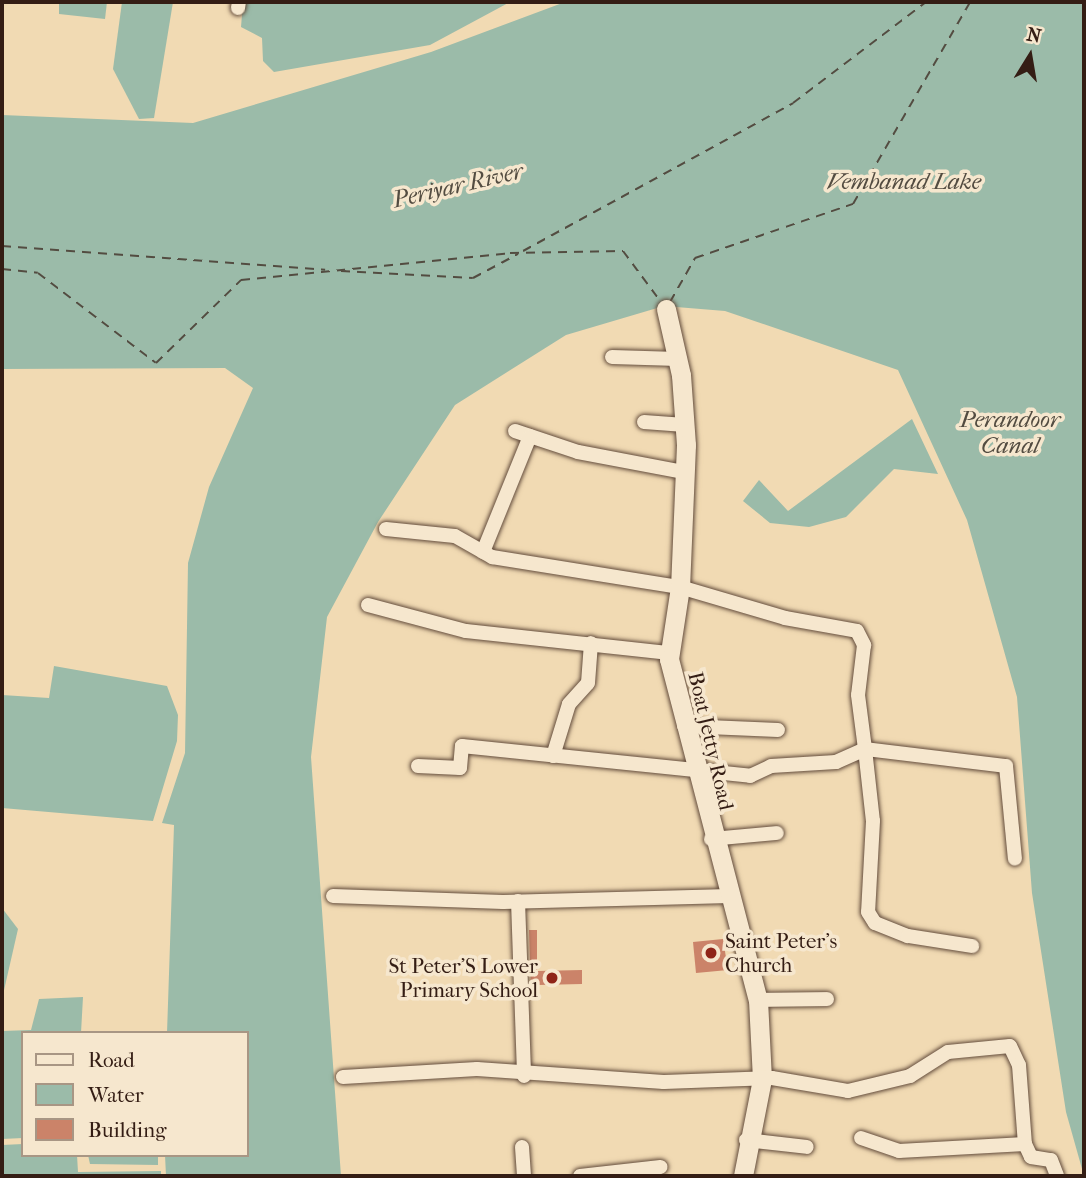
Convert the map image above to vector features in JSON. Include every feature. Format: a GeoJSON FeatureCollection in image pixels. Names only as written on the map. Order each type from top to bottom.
{"type":"FeatureCollection","features":[{"type":"Feature","properties":{"kind":"street","name":"Boat Jetty Road"},"geometry":{"type":"LineString","coordinates":[[666,309],[678,359],[685,425],[680,587],[670,653],[711,839],[730,896],[758,1000],[762,1079],[746,1140],[743,1176]]}},
{"type":"Feature","properties":{"kind":"street"},"geometry":{"type":"LineString","coordinates":[[612,357],[678,359]]}},
{"type":"Feature","properties":{"kind":"street"},"geometry":{"type":"LineString","coordinates":[[644,422],[685,425]]}},
{"type":"Feature","properties":{"kind":"street"},"geometry":{"type":"LineString","coordinates":[[515,431],[684,472]]}},
{"type":"Feature","properties":{"kind":"street"},"geometry":{"type":"LineString","coordinates":[[483,552],[530,436]]}},
{"type":"Feature","properties":{"kind":"street"},"geometry":{"type":"LineString","coordinates":[[386,529],[455,536],[483,552],[557,571],[680,587],[785,618],[842,623],[857,631],[864,645],[858,695],[873,821],[868,912],[875,923],[908,936],[972,946]]}},
{"type":"Feature","properties":{"kind":"street"},"geometry":{"type":"LineString","coordinates":[[368,605],[466,631],[670,653]]}},
{"type":"Feature","properties":{"kind":"street"},"geometry":{"type":"LineString","coordinates":[[553,756],[569,704],[588,682],[591,643]]}},
{"type":"Feature","properties":{"kind":"street"},"geometry":{"type":"LineString","coordinates":[[684,726],[778,730]]}},
{"type":"Feature","properties":{"kind":"street"},"geometry":{"type":"LineString","coordinates":[[418,766],[460,768],[462,746],[695,775],[750,776],[792,763],[836,762],[865,749],[1006,766],[1015,859]]}},
{"type":"Feature","properties":{"kind":"street"},"geometry":{"type":"LineString","coordinates":[[711,839],[777,833]]}},
{"type":"Feature","properties":{"kind":"street"},"geometry":{"type":"LineString","coordinates":[[333,895],[518,901],[730,896]]}},
{"type":"Feature","properties":{"kind":"street"},"geometry":{"type":"LineString","coordinates":[[518,901],[523,1076]]}},
{"type":"Feature","properties":{"kind":"street"},"geometry":{"type":"LineString","coordinates":[[758,1000],[827,999]]}},
{"type":"Feature","properties":{"kind":"street"},"geometry":{"type":"LineString","coordinates":[[343,1077],[477,1069],[523,1076],[762,1079],[848,1091],[910,1076],[948,1052],[1010,1046],[1019,1065],[1025,1144],[1031,1157],[1051,1160],[1057,1176]]}},
{"type":"Feature","properties":{"kind":"street"},"geometry":{"type":"LineString","coordinates":[[861,1138],[899,1151],[1025,1144]]}},
{"type":"Feature","properties":{"kind":"street"},"geometry":{"type":"LineString","coordinates":[[746,1140],[807,1147]]}},
{"type":"Feature","properties":{"kind":"street"},"geometry":{"type":"LineString","coordinates":[[522,1147],[524,1176]]}},
{"type":"Feature","properties":{"kind":"street"},"geometry":{"type":"LineString","coordinates":[[580,1176],[660,1167]]}},
{"type":"Feature","properties":{"kind":"water"},"geometry":{"type":"Polygon","coordinates":[[[59,2],[107,2],[105,19],[59,14],[59,2]]]}},
{"type":"Feature","properties":{"kind":"water"},"geometry":{"type":"Polygon","coordinates":[[[122,2],[173,2],[154,118],[139,119],[113,69],[122,2]]]}},
{"type":"Feature","properties":{"kind":"water"},"geometry":{"type":"Polygon","coordinates":[[[243,2],[510,2],[430,45],[274,72],[263,61],[262,38],[241,27],[243,2]]]}},
{"type":"Feature","properties":{"kind":"water","name":"Vembanad Lake"},"geometry":{"type":"Polygon","coordinates":[[[565,2],[1084,2],[1084,1176],[1066,1112],[1032,893],[1017,697],[967,520],[898,370],[725,311],[664,306],[566,335],[455,405],[378,522],[327,617],[311,757],[341,1176],[166,1176],[165,1157],[248,1157],[248,1031],[167,1031],[174,825],[162,823],[185,753],[188,563],[209,487],[253,388],[225,368],[2,369],[2,115],[193,123],[431,52],[565,2]]]}},
{"type":"Feature","properties":{"kind":"water"},"geometry":{"type":"Polygon","coordinates":[[[912,419],[938,474],[894,469],[846,517],[809,527],[770,523],[743,501],[759,480],[788,511],[912,419]]]}},
{"type":"Feature","properties":{"kind":"water"},"geometry":{"type":"Polygon","coordinates":[[[54,666],[167,686],[178,715],[177,741],[153,821],[2,808],[2,695],[49,698],[54,666]]]}},
{"type":"Feature","properties":{"kind":"water"},"geometry":{"type":"Polygon","coordinates":[[[2,908],[18,929],[2,999],[2,908]]]}},
{"type":"Feature","properties":{"kind":"water"},"geometry":{"type":"Polygon","coordinates":[[[83,997],[81,1031],[21,1031],[21,1138],[2,1139],[2,1031],[31,1030],[39,999],[83,997]]]}},
{"type":"Feature","properties":{"kind":"water"},"geometry":{"type":"Polygon","coordinates":[[[21,1144],[21,1157],[77,1157],[78,1172],[161,1171],[161,1176],[2,1176],[2,1145],[21,1144]]]}},
{"type":"Feature","properties":{"kind":"water"},"geometry":{"type":"Polygon","coordinates":[[[88,1157],[158,1157],[158,1165],[90,1164],[88,1157]]]}},
{"type":"Feature","properties":{"kind":"building","name":"St Peter'S Lower Primary School"},"geometry":{"type":"Polygon","coordinates":[[[529,930],[537,930],[537,971],[582,970],[582,984],[538,985],[538,996],[531,996],[529,930]]]}},
{"type":"Feature","properties":{"kind":"building","name":"Saint Peter's Church"},"geometry":{"type":"Polygon","coordinates":[[[723,939],[728,970],[696,973],[693,942],[723,939]]]}},
{"type":"Feature","properties":{"kind":"ferry route"},"geometry":{"type":"LineString","coordinates":[[523,251],[793,103],[926,2]]}},
{"type":"Feature","properties":{"kind":"ferry route"},"geometry":{"type":"LineString","coordinates":[[670,302],[695,258],[853,204],[970,2]]}},
{"type":"Feature","properties":{"kind":"ferry route"},"geometry":{"type":"LineString","coordinates":[[2,246],[325,270]]}},
{"type":"Feature","properties":{"kind":"ferry route"},"geometry":{"type":"LineString","coordinates":[[2,269],[38,273],[156,363],[241,280],[510,253],[623,251],[661,302]]}},
{"type":"Feature","properties":{"kind":"ferry route"},"geometry":{"type":"LineString","coordinates":[[341,271],[473,278],[518,254]]}},
{"type":"Feature","properties":{"kind":"place","name":"Saint Peter's Church"},"geometry":{"type":"Point","coordinates":[711,953]}},
{"type":"Feature","properties":{"kind":"place","name":"St Peter'S Lower Primary School"},"geometry":{"type":"Point","coordinates":[552,978]}},
{"type":"Feature","properties":{"kind":"water label","name":"Periyar River"},"geometry":{"type":"Point","coordinates":[458,186]}},
{"type":"Feature","properties":{"kind":"water label","name":"Perandoor Canal"},"geometry":{"type":"Point","coordinates":[1010,433]}}]}
